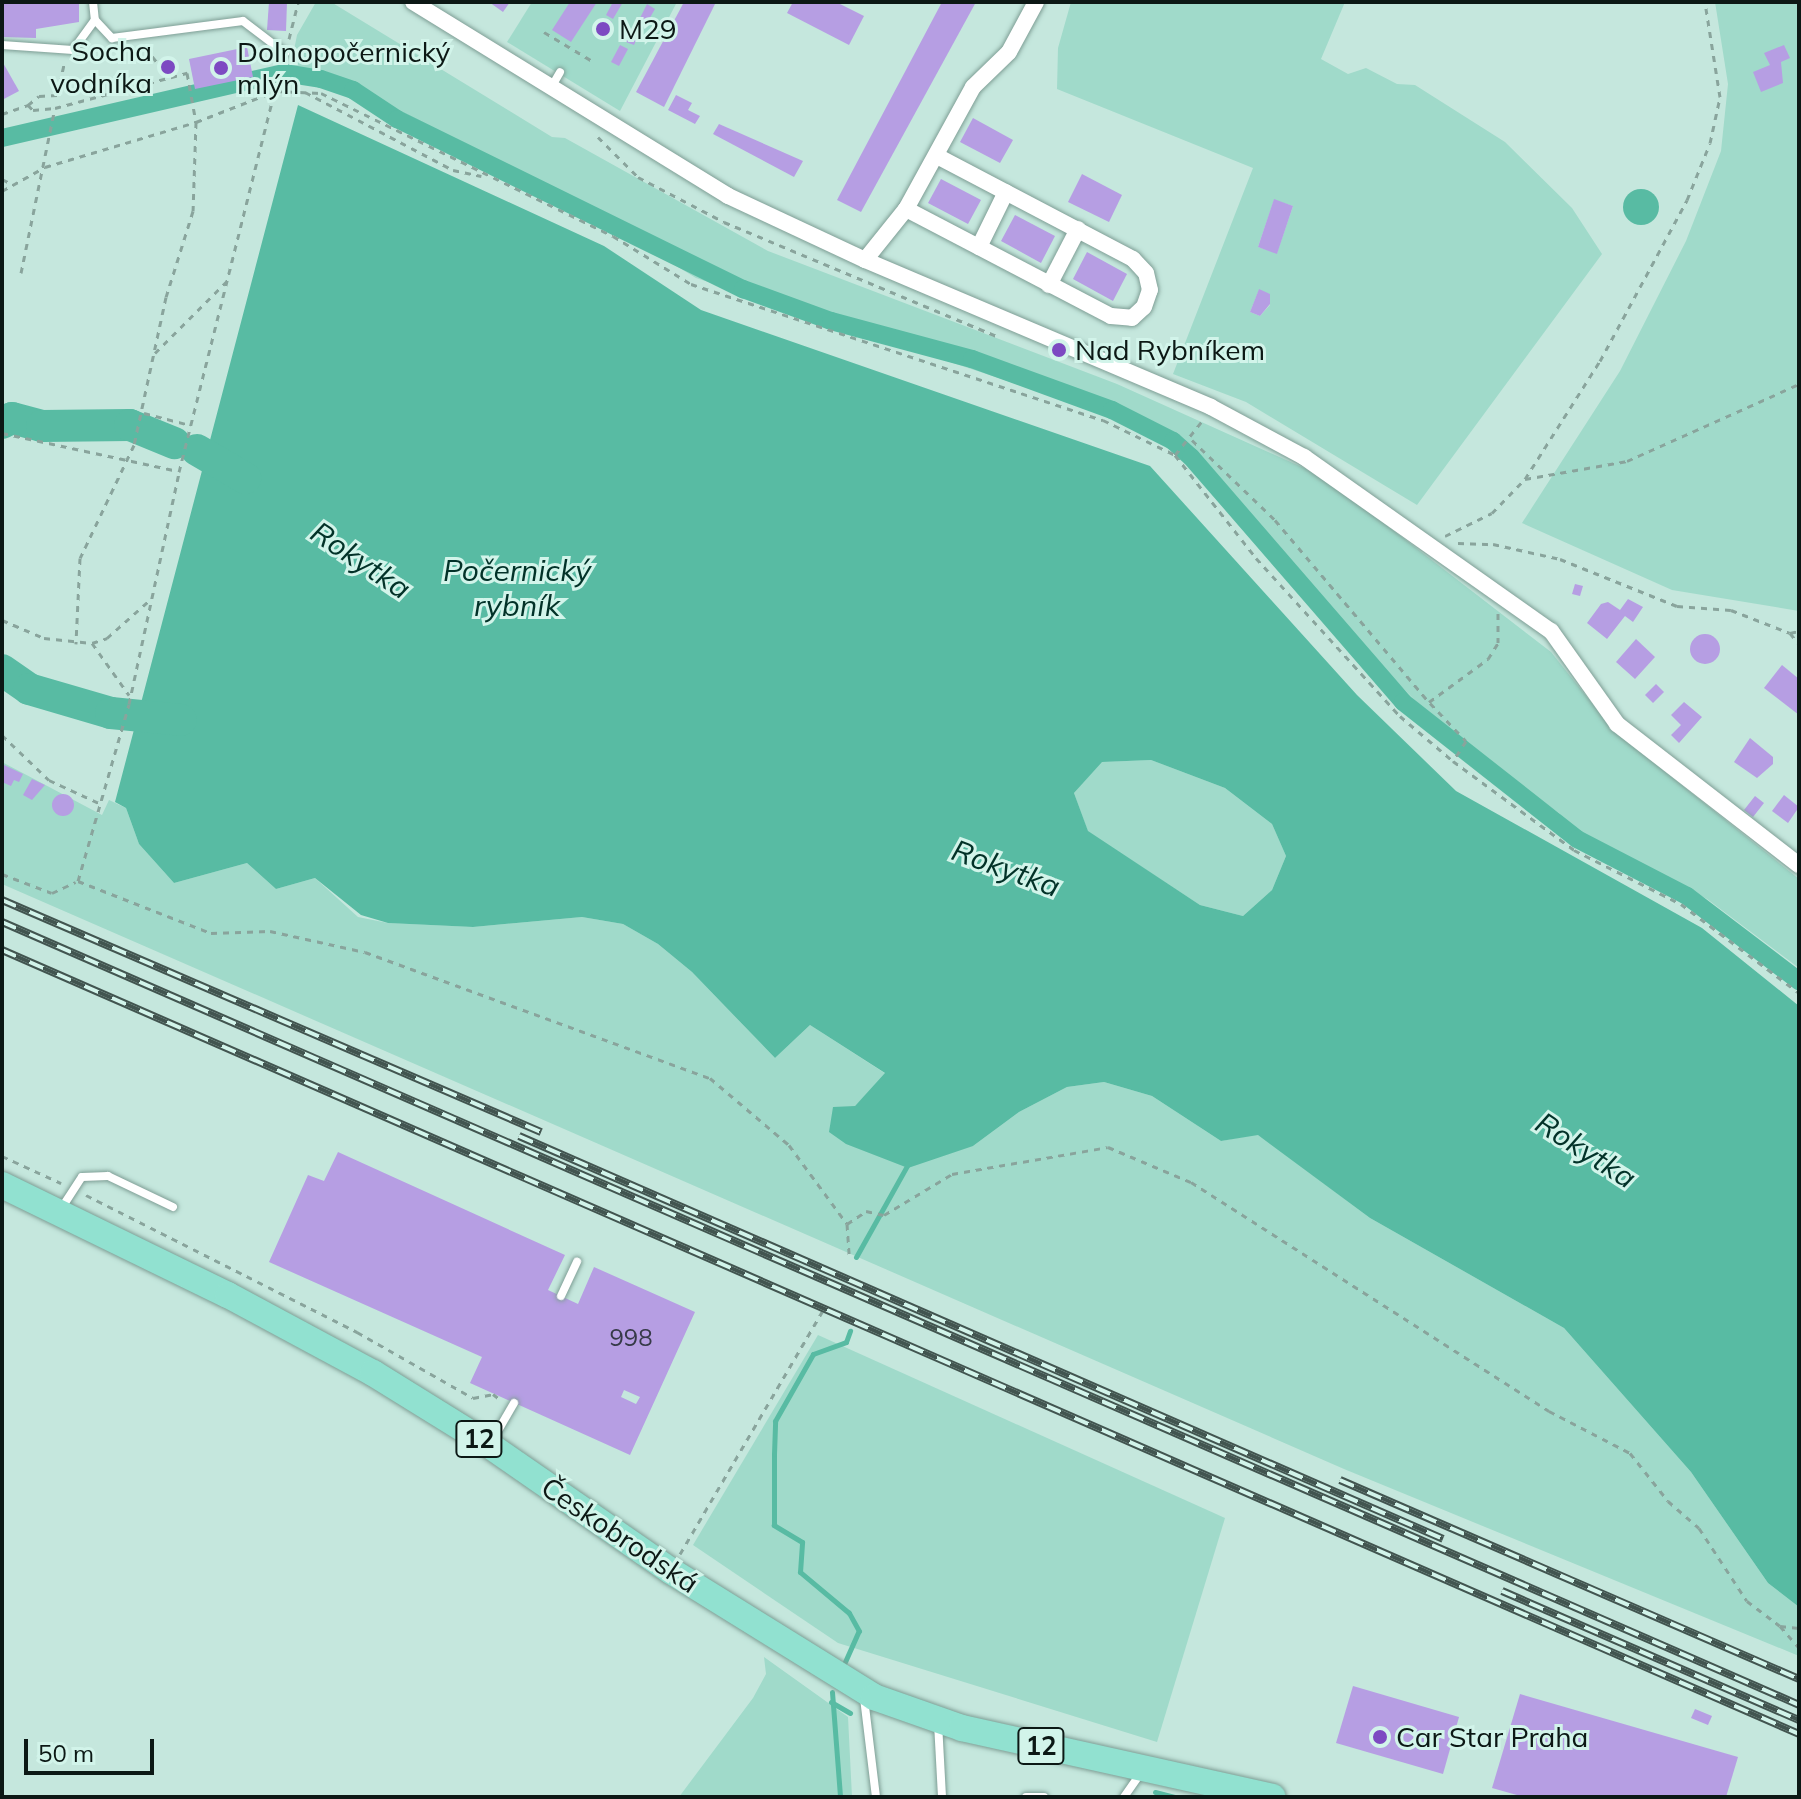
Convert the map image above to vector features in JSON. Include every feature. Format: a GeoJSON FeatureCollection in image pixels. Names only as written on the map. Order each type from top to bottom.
{"type":"FeatureCollection","features":[{"type":"Feature","properties":{"kind":"main road","name":"Českobrodská"},"geometry":{"type":"LineString","coordinates":[[2,1185],[297,1330],[489,1445],[671,1571],[863,1691],[938,1722],[1272,1797]]}},
{"type":"Feature","properties":{"kind":"street"},"geometry":{"type":"LineString","coordinates":[[413,2],[556,79],[728,196],[865,260],[1211,407],[1304,457],[1496,588],[1551,631],[1617,724],[1799,865]]}},
{"type":"Feature","properties":{"kind":"street"},"geometry":{"type":"LineString","coordinates":[[865,260],[906,209],[973,87],[1009,52],[1036,2]]}},
{"type":"Feature","properties":{"kind":"street"},"geometry":{"type":"LineString","coordinates":[[906,209],[1111,316],[1132,318],[1144,307],[1150,290],[1146,273],[1133,259],[937,156]]}},
{"type":"Feature","properties":{"kind":"street"},"geometry":{"type":"LineString","coordinates":[[979,247],[1006,192]]}},
{"type":"Feature","properties":{"kind":"street"},"geometry":{"type":"LineString","coordinates":[[1049,285],[1078,229]]}},
{"type":"Feature","properties":{"kind":"lane"},"geometry":{"type":"LineString","coordinates":[[93,2],[95,20],[112,38],[243,21],[284,56]]}},
{"type":"Feature","properties":{"kind":"lane"},"geometry":{"type":"LineString","coordinates":[[2,45],[73,50],[95,20]]}},
{"type":"Feature","properties":{"kind":"lane"},"geometry":{"type":"LineString","coordinates":[[59,1213],[82,1177],[108,1176],[173,1207]]}},
{"type":"Feature","properties":{"kind":"lane"},"geometry":{"type":"LineString","coordinates":[[561,1296],[577,1261]]}},
{"type":"Feature","properties":{"kind":"lane"},"geometry":{"type":"LineString","coordinates":[[489,1445],[512,1405]]}},
{"type":"Feature","properties":{"kind":"lane"},"geometry":{"type":"LineString","coordinates":[[863,1691],[876,1797]]}},
{"type":"Feature","properties":{"kind":"lane"},"geometry":{"type":"LineString","coordinates":[[938,1722],[942,1797]]}},
{"type":"Feature","properties":{"kind":"lane"},"geometry":{"type":"LineString","coordinates":[[1124,1797],[1144,1769]]}},
{"type":"Feature","properties":{"kind":"lane"},"geometry":{"type":"LineString","coordinates":[[1026,1797],[1044,1797]]}},
{"type":"Feature","properties":{"kind":"path"},"geometry":{"type":"LineString","coordinates":[[78,881],[131,697],[190,425],[231,277],[298,2]]}},
{"type":"Feature","properties":{"kind":"path"},"geometry":{"type":"LineString","coordinates":[[1430,543],[1492,513],[1525,479],[1600,361],[1687,200],[1710,143],[1720,97],[1705,2]]}},
{"type":"Feature","properties":{"kind":"path"},"geometry":{"type":"LineString","coordinates":[[544,32],[594,62]]}},
{"type":"Feature","properties":{"kind":"path"},"geometry":{"type":"LineString","coordinates":[[2,114],[28,105],[39,96],[57,95],[62,66],[73,50]]}},
{"type":"Feature","properties":{"kind":"path"},"geometry":{"type":"LineString","coordinates":[[156,59],[167,75]]}},
{"type":"Feature","properties":{"kind":"path"},"geometry":{"type":"LineString","coordinates":[[28,105],[33,110],[55,108],[167,75],[187,73],[196,122],[193,211],[134,445],[80,558],[76,644]]}},
{"type":"Feature","properties":{"kind":"path"},"geometry":{"type":"LineString","coordinates":[[301,89],[453,170],[485,176]]}},
{"type":"Feature","properties":{"kind":"path"},"geometry":{"type":"LineString","coordinates":[[2,191],[10,183],[45,167],[196,122],[276,91],[301,89],[333,98],[485,176],[613,236],[691,284],[1103,420],[1175,455],[1256,558],[1400,716],[1453,761],[1574,850],[1681,904],[1799,993]]}},
{"type":"Feature","properties":{"kind":"path"},"geometry":{"type":"LineString","coordinates":[[21,273],[55,108]]}},
{"type":"Feature","properties":{"kind":"path"},"geometry":{"type":"LineString","coordinates":[[2,179],[10,183]]}},
{"type":"Feature","properties":{"kind":"path"},"geometry":{"type":"LineString","coordinates":[[155,353],[231,277]]}},
{"type":"Feature","properties":{"kind":"path"},"geometry":{"type":"LineString","coordinates":[[1525,479],[1627,461],[1799,384]]}},
{"type":"Feature","properties":{"kind":"path"},"geometry":{"type":"LineString","coordinates":[[1175,455],[1192,440],[1211,407]]}},
{"type":"Feature","properties":{"kind":"path"},"geometry":{"type":"LineString","coordinates":[[142,412],[190,425]]}},
{"type":"Feature","properties":{"kind":"path"},"geometry":{"type":"LineString","coordinates":[[2,433],[179,472]]}},
{"type":"Feature","properties":{"kind":"path"},"geometry":{"type":"LineString","coordinates":[[1192,440],[1275,520],[1429,702],[1466,741],[1453,761]]}},
{"type":"Feature","properties":{"kind":"path"},"geometry":{"type":"LineString","coordinates":[[1430,543],[1493,544],[1560,559],[1677,606],[1731,610],[1790,633],[1799,644]]}},
{"type":"Feature","properties":{"kind":"path"},"geometry":{"type":"LineString","coordinates":[[1429,702],[1488,659],[1498,643],[1496,588]]}},
{"type":"Feature","properties":{"kind":"path"},"geometry":{"type":"LineString","coordinates":[[2,620],[44,638],[76,644],[92,643],[107,638],[152,598]]}},
{"type":"Feature","properties":{"kind":"path"},"geometry":{"type":"LineString","coordinates":[[1790,633],[1799,631]]}},
{"type":"Feature","properties":{"kind":"path"},"geometry":{"type":"LineString","coordinates":[[92,643],[131,697]]}},
{"type":"Feature","properties":{"kind":"path"},"geometry":{"type":"LineString","coordinates":[[2,735],[49,780],[101,804]]}},
{"type":"Feature","properties":{"kind":"path"},"geometry":{"type":"LineString","coordinates":[[2,874],[52,893],[78,881],[211,933],[270,931],[365,952],[710,1078],[789,1145],[847,1224],[849,1256]]}},
{"type":"Feature","properties":{"kind":"path"},"geometry":{"type":"LineString","coordinates":[[847,1224],[866,1211],[884,1215],[952,1174],[1108,1147],[1191,1182],[1549,1411],[1630,1453],[1668,1501],[1699,1528],[1747,1601],[1780,1626],[1799,1648]]}},
{"type":"Feature","properties":{"kind":"path"},"geometry":{"type":"LineString","coordinates":[[2,1156],[357,1332],[473,1398],[493,1394],[512,1405]]}},
{"type":"Feature","properties":{"kind":"path"},"geometry":{"type":"LineString","coordinates":[[671,1571],[822,1312]]}},
{"type":"Feature","properties":{"kind":"path"},"geometry":{"type":"LineString","coordinates":[[1780,1626],[1799,1628]]}},
{"type":"Feature","properties":{"kind":"shaded area"},"geometry":{"type":"Polygon","coordinates":[[[316,2],[331,2],[552,137],[565,138],[768,251],[1117,384],[1324,477],[1551,652],[1614,731],[1799,879],[1799,968],[1707,899],[1608,846],[1577,839],[1559,813],[1443,729],[1299,582],[1213,483],[1172,446],[1107,414],[696,278],[531,177],[347,84],[297,72],[291,65],[297,35],[316,2]]]}},
{"type":"Feature","properties":{"kind":"shaded area"},"geometry":{"type":"Polygon","coordinates":[[[532,2],[677,2],[620,111],[507,42],[532,2]]]}},
{"type":"Feature","properties":{"kind":"shaded area"},"geometry":{"type":"Polygon","coordinates":[[[1071,2],[1345,2],[1321,59],[1348,74],[1366,68],[1397,84],[1415,85],[1505,142],[1572,208],[1602,254],[1417,505],[1246,402],[1173,374],[1253,168],[1057,89],[1058,48],[1071,2]],[[1274,200],[1258,247],[1277,253],[1293,206],[1274,200]],[[1259,290],[1250,312],[1260,316],[1270,305],[1269,294],[1259,290]]]}},
{"type":"Feature","properties":{"kind":"shaded area"},"geometry":{"type":"Polygon","coordinates":[[[1715,2],[1799,2],[1799,611],[1672,590],[1522,523],[1620,371],[1686,241],[1721,151],[1728,84],[1715,2]]]}},
{"type":"Feature","properties":{"kind":"shaded area"},"geometry":{"type":"Polygon","coordinates":[[[1151,760],[1225,788],[1272,824],[1286,856],[1272,890],[1243,916],[1200,905],[1088,832],[1074,793],[1101,762],[1151,760]]]}},
{"type":"Feature","properties":{"kind":"shaded area"},"geometry":{"type":"Polygon","coordinates":[[[2,762],[102,815],[109,800],[126,808],[139,844],[174,883],[247,863],[276,889],[315,878],[358,917],[388,923],[473,927],[582,917],[623,924],[658,944],[692,972],[775,1058],[810,1025],[886,1074],[855,1106],[973,1146],[1019,1112],[1067,1087],[1104,1082],[1152,1096],[1221,1141],[1258,1134],[1370,1218],[1564,1328],[1691,1472],[1768,1583],[1799,1607],[1799,1656],[1344,1469],[2,884],[2,762]]]}},
{"type":"Feature","properties":{"kind":"shaded area"},"geometry":{"type":"Polygon","coordinates":[[[818,1335],[1225,1518],[1157,1742],[838,1643],[693,1545],[818,1335]]]}},
{"type":"Feature","properties":{"kind":"shaded area"},"geometry":{"type":"Polygon","coordinates":[[[764,1657],[848,1717],[852,1797],[679,1797],[753,1698],[766,1674],[764,1657]]]}},
{"type":"Feature","properties":{"kind":"water","name":"Počernický rybník"},"geometry":{"type":"Polygon","coordinates":[[[298,105],[604,246],[701,310],[1150,466],[1357,695],[1456,791],[1702,928],[1799,1006],[1799,1607],[1768,1583],[1691,1472],[1564,1328],[1370,1218],[1258,1135],[1221,1141],[1152,1096],[1104,1082],[1067,1087],[1019,1112],[973,1146],[908,1168],[846,1144],[829,1132],[833,1107],[855,1106],[885,1073],[810,1025],[775,1058],[692,972],[658,944],[623,924],[582,917],[473,927],[388,923],[361,915],[315,878],[276,889],[247,863],[174,883],[139,844],[126,808],[115,802],[298,105]],[[1151,760],[1102,762],[1074,793],[1088,831],[1200,905],[1243,916],[1272,890],[1286,856],[1272,824],[1225,788],[1151,760]]]}},
{"type":"Feature","properties":{"kind":"water"},"geometry":{"type":"Polygon","coordinates":[[[1641,189],[1654,194],[1659,207],[1654,220],[1641,225],[1628,220],[1623,207],[1628,194],[1641,189]]]}},
{"type":"Feature","properties":{"kind":"building"},"geometry":{"type":"Polygon","coordinates":[[[2,2],[79,2],[79,22],[36,29],[36,38],[2,37],[2,2]]]}},
{"type":"Feature","properties":{"kind":"building"},"geometry":{"type":"Polygon","coordinates":[[[269,2],[287,2],[286,31],[267,30],[269,2]]]}},
{"type":"Feature","properties":{"kind":"building"},"geometry":{"type":"Polygon","coordinates":[[[489,2],[510,2],[503,12],[489,2]]]}},
{"type":"Feature","properties":{"kind":"building"},"geometry":{"type":"Polygon","coordinates":[[[570,2],[597,2],[571,42],[552,30],[570,2]]]}},
{"type":"Feature","properties":{"kind":"building"},"geometry":{"type":"Polygon","coordinates":[[[613,2],[623,2],[613,19],[606,15],[613,2]]]}},
{"type":"Feature","properties":{"kind":"building"},"geometry":{"type":"Polygon","coordinates":[[[684,2],[716,2],[664,107],[636,92],[684,2]]]}},
{"type":"Feature","properties":{"kind":"building"},"geometry":{"type":"Polygon","coordinates":[[[793,2],[836,2],[864,16],[849,45],[787,13],[793,2]]]}},
{"type":"Feature","properties":{"kind":"building"},"geometry":{"type":"Polygon","coordinates":[[[942,2],[976,2],[861,212],[837,200],[942,2]]]}},
{"type":"Feature","properties":{"kind":"building"},"geometry":{"type":"Polygon","coordinates":[[[647,4],[655,9],[645,26],[638,22],[647,4]]]}},
{"type":"Feature","properties":{"kind":"building","name":"M29"},"geometry":{"type":"Polygon","coordinates":[[[604,18],[612,22],[602,39],[594,35],[604,18]]]}},
{"type":"Feature","properties":{"kind":"building"},"geometry":{"type":"Polygon","coordinates":[[[634,24],[642,27],[634,45],[626,42],[634,24]]]}},
{"type":"Feature","properties":{"kind":"building"},"geometry":{"type":"Polygon","coordinates":[[[620,45],[628,49],[619,66],[611,62],[620,45]]]}},
{"type":"Feature","properties":{"kind":"building"},"geometry":{"type":"Polygon","coordinates":[[[1784,45],[1790,58],[1781,62],[1783,83],[1761,92],[1753,72],[1770,65],[1764,53],[1784,45]]]}},
{"type":"Feature","properties":{"kind":"building","name":"Dolnopočernický mlýn"},"geometry":{"type":"Polygon","coordinates":[[[247,47],[253,77],[195,89],[189,59],[247,47]]]}},
{"type":"Feature","properties":{"kind":"building"},"geometry":{"type":"Polygon","coordinates":[[[2,61],[19,91],[2,100],[2,61]]]}},
{"type":"Feature","properties":{"kind":"building"},"geometry":{"type":"Polygon","coordinates":[[[676,95],[692,103],[688,110],[700,116],[695,124],[668,110],[676,95]]]}},
{"type":"Feature","properties":{"kind":"building"},"geometry":{"type":"Polygon","coordinates":[[[973,118],[1013,140],[1000,163],[960,142],[973,118]]]}},
{"type":"Feature","properties":{"kind":"building"},"geometry":{"type":"Polygon","coordinates":[[[719,124],[803,161],[794,177],[713,134],[719,124]]]}},
{"type":"Feature","properties":{"kind":"building"},"geometry":{"type":"Polygon","coordinates":[[[1082,174],[1122,195],[1109,222],[1068,202],[1082,174]]]}},
{"type":"Feature","properties":{"kind":"building"},"geometry":{"type":"Polygon","coordinates":[[[941,179],[981,200],[968,224],[928,203],[941,179]]]}},
{"type":"Feature","properties":{"kind":"building"},"geometry":{"type":"Polygon","coordinates":[[[1274,199],[1293,206],[1277,254],[1258,247],[1274,199]]]}},
{"type":"Feature","properties":{"kind":"building"},"geometry":{"type":"Polygon","coordinates":[[[1015,215],[1055,236],[1041,263],[1001,241],[1015,215]]]}},
{"type":"Feature","properties":{"kind":"building"},"geometry":{"type":"Polygon","coordinates":[[[1087,252],[1127,274],[1113,301],[1073,279],[1087,252]]]}},
{"type":"Feature","properties":{"kind":"building"},"geometry":{"type":"Polygon","coordinates":[[[1259,289],[1270,294],[1270,304],[1260,316],[1250,312],[1259,289]]]}},
{"type":"Feature","properties":{"kind":"building"},"geometry":{"type":"Polygon","coordinates":[[[1575,584],[1583,586],[1580,596],[1572,594],[1575,584]]]}},
{"type":"Feature","properties":{"kind":"building"},"geometry":{"type":"Polygon","coordinates":[[[1628,599],[1643,607],[1633,622],[1625,616],[1607,639],[1587,623],[1601,604],[1608,602],[1620,610],[1628,599]]]}},
{"type":"Feature","properties":{"kind":"building"},"geometry":{"type":"Polygon","coordinates":[[[1705,634],[1711,635],[1719,643],[1719,655],[1711,663],[1705,664],[1699,663],[1691,655],[1690,649],[1691,643],[1699,635],[1705,634]]]}},
{"type":"Feature","properties":{"kind":"building"},"geometry":{"type":"Polygon","coordinates":[[[1636,639],[1655,657],[1635,679],[1616,662],[1636,639]]]}},
{"type":"Feature","properties":{"kind":"building"},"geometry":{"type":"Polygon","coordinates":[[[1782,665],[1799,679],[1799,715],[1764,688],[1782,665]]]}},
{"type":"Feature","properties":{"kind":"building"},"geometry":{"type":"Polygon","coordinates":[[[1656,684],[1664,692],[1653,703],[1645,695],[1656,684]]]}},
{"type":"Feature","properties":{"kind":"building"},"geometry":{"type":"Polygon","coordinates":[[[1684,702],[1702,717],[1679,743],[1671,735],[1681,725],[1671,715],[1684,702]]]}},
{"type":"Feature","properties":{"kind":"building"},"geometry":{"type":"Polygon","coordinates":[[[1750,738],[1773,757],[1773,764],[1757,778],[1734,762],[1750,738]]]}},
{"type":"Feature","properties":{"kind":"building"},"geometry":{"type":"Polygon","coordinates":[[[2,764],[23,774],[19,782],[14,780],[11,786],[2,782],[2,764]]]}},
{"type":"Feature","properties":{"kind":"building"},"geometry":{"type":"Polygon","coordinates":[[[32,779],[45,785],[32,800],[23,795],[32,779]]]}},
{"type":"Feature","properties":{"kind":"building"},"geometry":{"type":"Polygon","coordinates":[[[63,794],[71,797],[74,805],[71,813],[63,816],[55,813],[52,805],[55,797],[63,794]]]}},
{"type":"Feature","properties":{"kind":"building"},"geometry":{"type":"Polygon","coordinates":[[[1784,795],[1799,807],[1788,823],[1772,811],[1784,795]]]}},
{"type":"Feature","properties":{"kind":"building"},"geometry":{"type":"Polygon","coordinates":[[[1755,796],[1764,803],[1753,817],[1744,810],[1755,796]]]}},
{"type":"Feature","properties":{"kind":"building"},"geometry":{"type":"Polygon","coordinates":[[[338,1152],[565,1255],[548,1290],[578,1304],[594,1267],[695,1312],[630,1455],[470,1383],[482,1357],[269,1262],[308,1175],[324,1181],[338,1152]],[[624,1390],[621,1397],[636,1404],[640,1397],[624,1390]]]}},
{"type":"Feature","properties":{"kind":"building"},"geometry":{"type":"Polygon","coordinates":[[[1353,1686],[1459,1717],[1443,1774],[1336,1743],[1353,1686]]]}},
{"type":"Feature","properties":{"kind":"building"},"geometry":{"type":"Polygon","coordinates":[[[1520,1694],[1738,1757],[1726,1797],[1524,1797],[1492,1788],[1520,1694]]]}},
{"type":"Feature","properties":{"kind":"building"},"geometry":{"type":"Polygon","coordinates":[[[1695,1709],[1712,1716],[1708,1725],[1691,1718],[1695,1709]]]}},
{"type":"Feature","properties":{"kind":"waterway"},"geometry":{"type":"LineString","coordinates":[[2,138],[284,73],[321,79],[353,90],[397,119],[743,289],[831,321],[972,359],[1112,410],[1173,441],[1191,457],[1403,702],[1577,839],[1687,896],[1799,981]]}},
{"type":"Feature","properties":{"kind":"waterway","name":"Rokytka"},"geometry":{"type":"LineString","coordinates":[[2,423],[12,418],[42,426],[130,425],[174,443]]}},
{"type":"Feature","properties":{"kind":"waterway","name":"Rokytka"},"geometry":{"type":"LineString","coordinates":[[197,450],[245,478]]}},
{"type":"Feature","properties":{"kind":"waterway"},"geometry":{"type":"LineString","coordinates":[[2,670],[29,689],[111,713],[181,720]]}},
{"type":"Feature","properties":{"kind":"waterway"},"geometry":{"type":"LineString","coordinates":[[856,1257],[908,1164]]}},
{"type":"Feature","properties":{"kind":"waterway"},"geometry":{"type":"LineString","coordinates":[[844,1664],[859,1631],[849,1613],[800,1572],[802,1542],[774,1525],[774,1454],[775,1421],[813,1354],[846,1342],[850,1331]]}},
{"type":"Feature","properties":{"kind":"waterway"},"geometry":{"type":"LineString","coordinates":[[832,1692],[840,1797]]}},
{"type":"Feature","properties":{"kind":"waterway"},"geometry":{"type":"LineString","coordinates":[[831,1702],[850,1713]]}},
{"type":"Feature","properties":{"kind":"waterway"},"geometry":{"type":"LineString","coordinates":[[1155,1792],[1175,1797]]}},
{"type":"Feature","properties":{"kind":"railway"},"geometry":{"type":"LineString","coordinates":[[2,900],[541,1132]]}},
{"type":"Feature","properties":{"kind":"railway"},"geometry":{"type":"LineString","coordinates":[[2,922],[1799,1705]]}},
{"type":"Feature","properties":{"kind":"railway"},"geometry":{"type":"LineString","coordinates":[[2,950],[1799,1734]]}},
{"type":"Feature","properties":{"kind":"railway"},"geometry":{"type":"LineString","coordinates":[[519,1136],[1443,1539]]}},
{"type":"Feature","properties":{"kind":"railway"},"geometry":{"type":"LineString","coordinates":[[1340,1480],[1799,1679]]}},
{"type":"Feature","properties":{"kind":"railway"},"geometry":{"type":"LineString","coordinates":[[1502,1591],[1799,1720]]}},
{"type":"Feature","properties":{"kind":"place","name":"M29"},"geometry":{"type":"Point","coordinates":[603,29]}},
{"type":"Feature","properties":{"kind":"place","name":"Socha vodníka"},"geometry":{"type":"Point","coordinates":[168,67]}},
{"type":"Feature","properties":{"kind":"place","name":"Dolnopočernický mlýn"},"geometry":{"type":"Point","coordinates":[221,68]}},
{"type":"Feature","properties":{"kind":"place","name":"Nad Rybníkem"},"geometry":{"type":"Point","coordinates":[1059,350]}},
{"type":"Feature","properties":{"kind":"place","name":"Car Star Praha"},"geometry":{"type":"Point","coordinates":[1380,1737]}}]}
